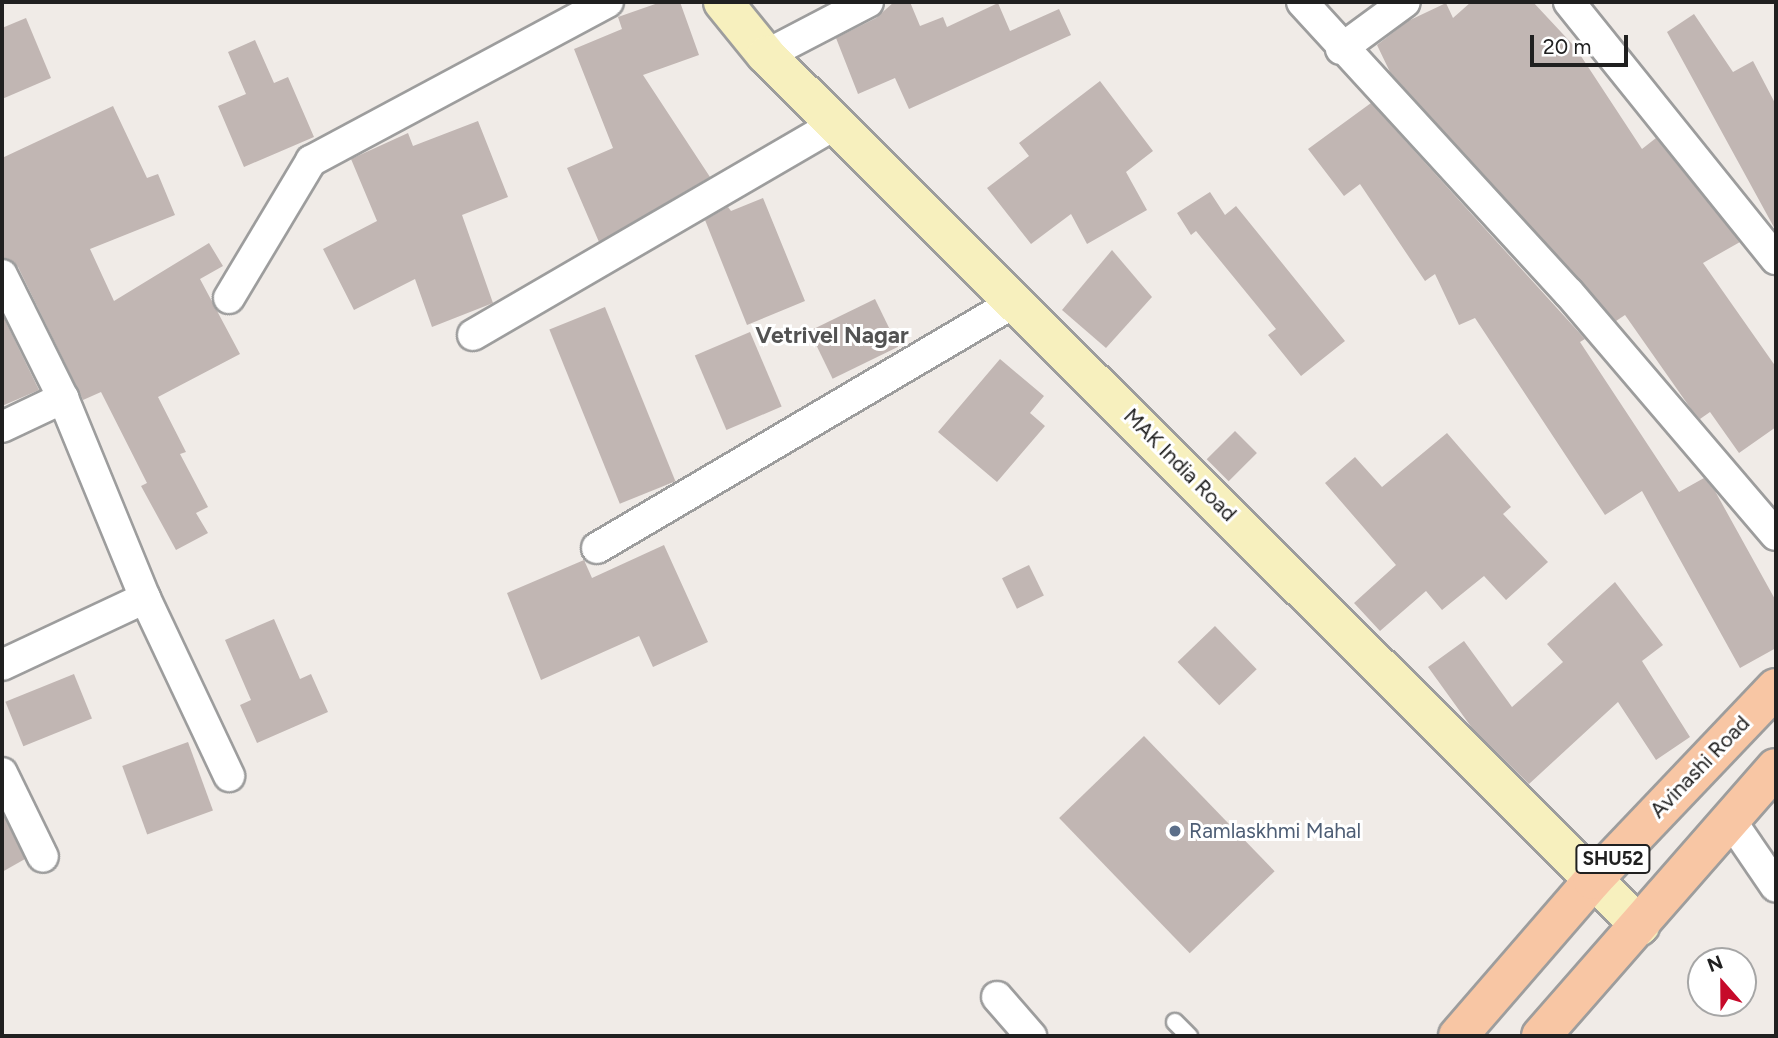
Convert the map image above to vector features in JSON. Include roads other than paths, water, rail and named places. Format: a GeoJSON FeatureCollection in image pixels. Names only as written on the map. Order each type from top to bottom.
{"type":"FeatureCollection","features":[{"type":"Feature","properties":{"kind":"main road","name":"Avinashi Road"},"geometry":{"type":"LineString","coordinates":[[1458,1036],[1593,880],[1776,688]]}},
{"type":"Feature","properties":{"kind":"main road","name":"SHU52"},"geometry":{"type":"LineString","coordinates":[[1541,1036],[1640,926],[1729,818],[1776,768]]}},
{"type":"Feature","properties":{"kind":"street"},"geometry":{"type":"LineString","coordinates":[[229,299],[311,161],[608,2]]}},
{"type":"Feature","properties":{"kind":"street","name":"MAK India Road"},"geometry":{"type":"LineString","coordinates":[[723,2],[766,55],[1016,301],[1640,926]]}},
{"type":"Feature","properties":{"kind":"street"},"geometry":{"type":"LineString","coordinates":[[766,55],[868,2]]}},
{"type":"Feature","properties":{"kind":"street"},"geometry":{"type":"LineString","coordinates":[[1302,2],[1342,49],[1569,293],[1776,535]]}},
{"type":"Feature","properties":{"kind":"street"},"geometry":{"type":"LineString","coordinates":[[1342,49],[1405,2]]}},
{"type":"Feature","properties":{"kind":"street"},"geometry":{"type":"LineString","coordinates":[[1569,2],[1776,259]]}},
{"type":"Feature","properties":{"kind":"street"},"geometry":{"type":"LineString","coordinates":[[473,335],[836,124]]}},
{"type":"Feature","properties":{"kind":"street"},"geometry":{"type":"LineString","coordinates":[[2,275],[63,398],[145,598],[229,776]]}},
{"type":"Feature","properties":{"kind":"street"},"geometry":{"type":"LineString","coordinates":[[597,548],[1016,301]]}},
{"type":"Feature","properties":{"kind":"street"},"geometry":{"type":"LineString","coordinates":[[2,427],[63,398]]}},
{"type":"Feature","properties":{"kind":"street"},"geometry":{"type":"LineString","coordinates":[[2,665],[145,598]]}},
{"type":"Feature","properties":{"kind":"street"},"geometry":{"type":"LineString","coordinates":[[2,773],[43,857]]}},
{"type":"Feature","properties":{"kind":"street"},"geometry":{"type":"LineString","coordinates":[[1729,818],[1776,887]]}},
{"type":"Feature","properties":{"kind":"street"},"geometry":{"type":"LineString","coordinates":[[997,997],[1031,1036]]}},
{"type":"Feature","properties":{"kind":"lane"},"geometry":{"type":"LineString","coordinates":[[1175,1022],[1189,1036]]}},
{"type":"Feature","properties":{"kind":"place","name":"Ramlaskhmi Mahal"},"geometry":{"type":"Point","coordinates":[1175,831]}},
{"type":"Feature","properties":{"kind":"district","name":"Vetrivel Nagar"},"geometry":{"type":"Point","coordinates":[832,335]}}]}
